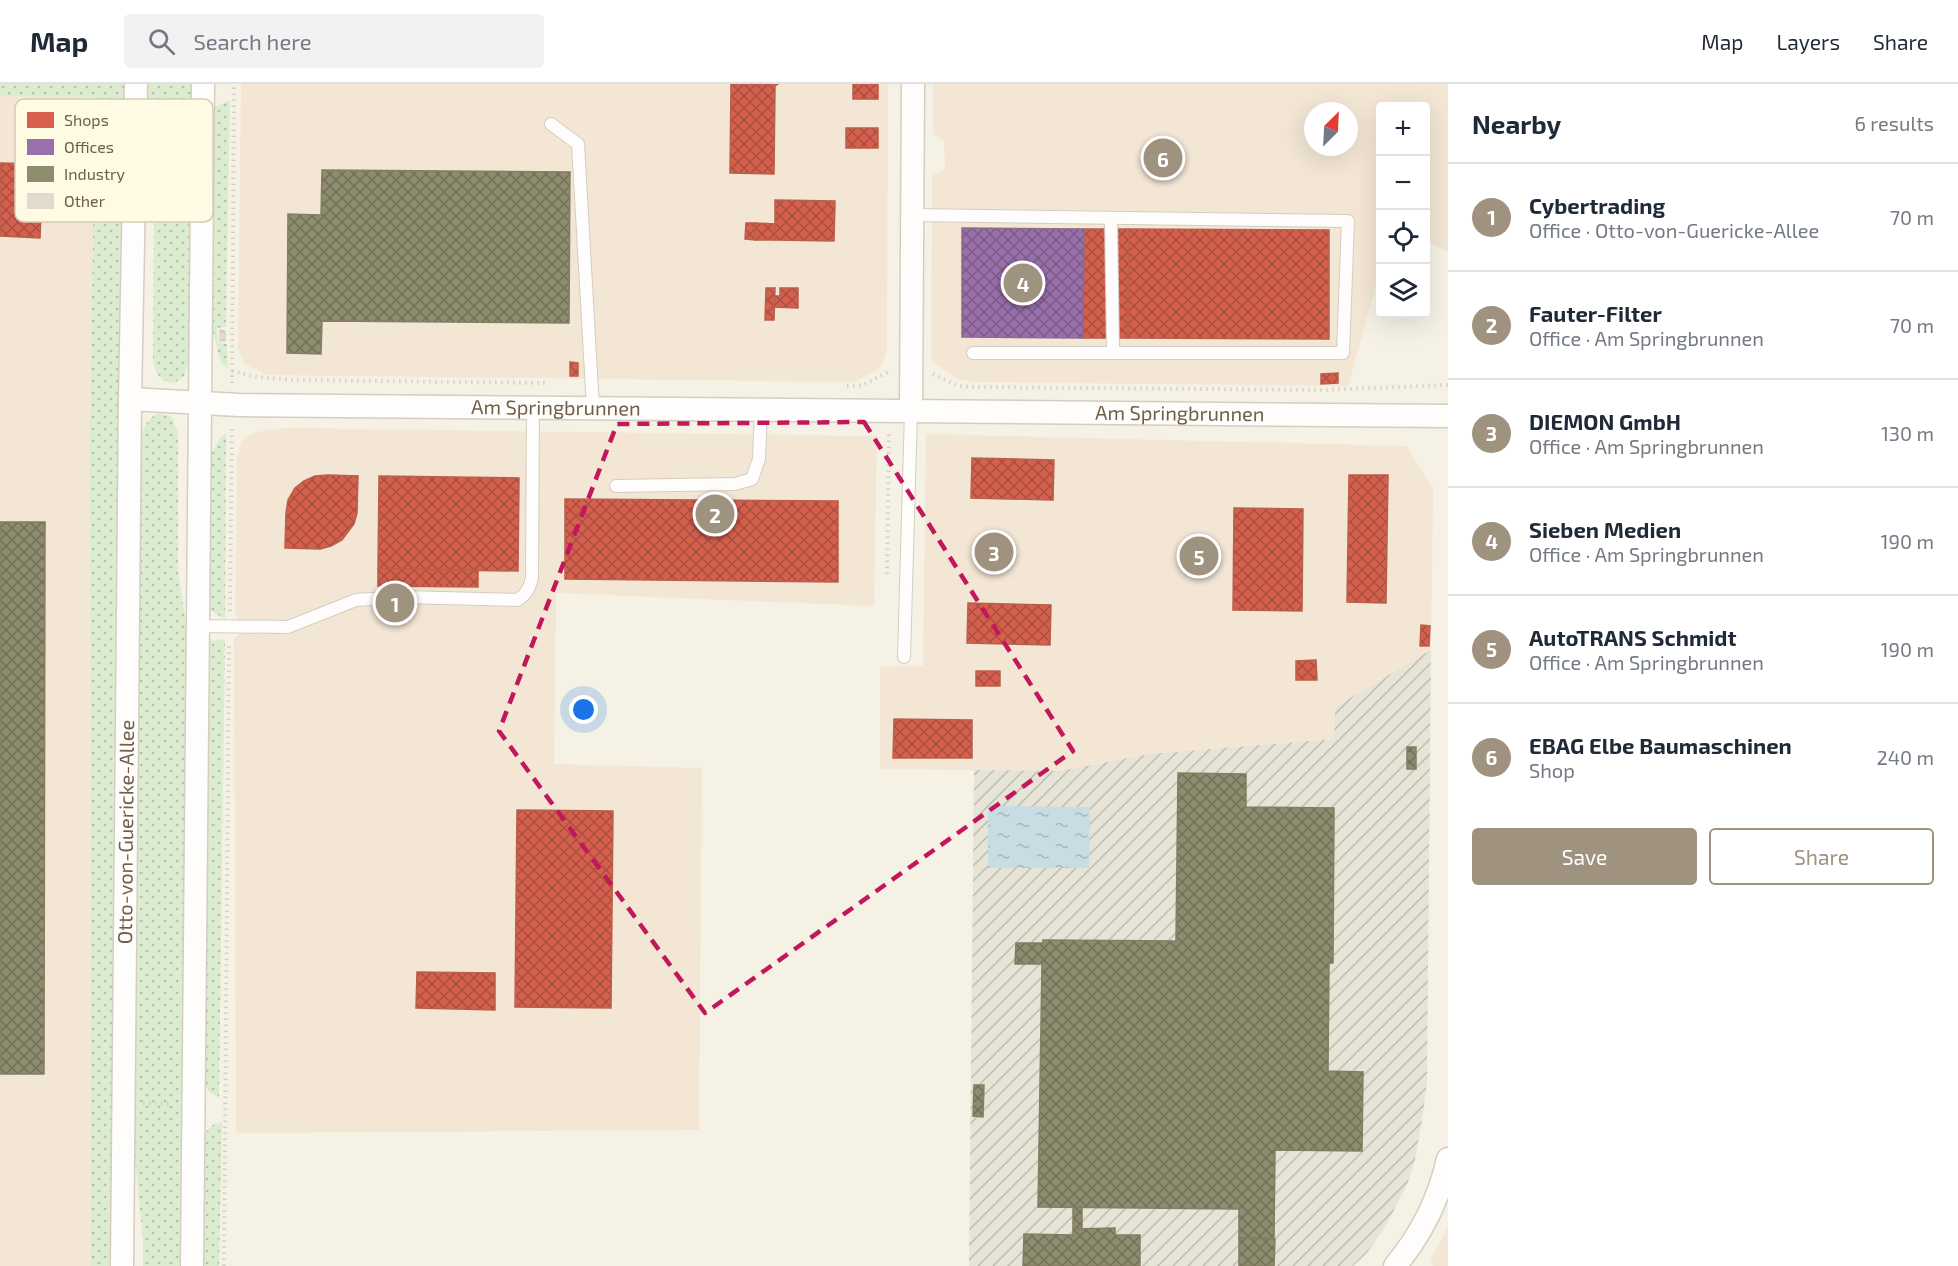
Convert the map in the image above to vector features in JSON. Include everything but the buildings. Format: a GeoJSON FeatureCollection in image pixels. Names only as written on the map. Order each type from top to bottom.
{"type":"FeatureCollection","features":[{"type":"Feature","properties":{"kind":"street","name":"Otto-von-Guericke-Allee"},"geometry":{"type":"LineString","coordinates":[[136,84],[136,99]]}},
{"type":"Feature","properties":{"kind":"street"},"geometry":{"type":"LineString","coordinates":[[203,84],[203,99]]}},
{"type":"Feature","properties":{"kind":"street"},"geometry":{"type":"LineString","coordinates":[[911,411],[913,84]]}},
{"type":"Feature","properties":{"kind":"street","name":"Otto-von-Guericke-Allee"},"geometry":{"type":"LineString","coordinates":[[122,1266],[133,222]]}},
{"type":"Feature","properties":{"kind":"street"},"geometry":{"type":"LineString","coordinates":[[192,1266],[202,222]]}},
{"type":"Feature","properties":{"kind":"street"},"geometry":{"type":"LineString","coordinates":[[130,399],[201,403]]}},
{"type":"Feature","properties":{"kind":"street","name":"Am Springbrunnen"},"geometry":{"type":"LineString","coordinates":[[201,403],[1448,416]]}},
{"type":"Feature","properties":{"kind":"street"},"geometry":{"type":"LineString","coordinates":[[1395,1266],[1411,1247],[1425,1223],[1437,1195],[1448,1159]]}},
{"type":"Feature","properties":{"kind":"lane"},"geometry":{"type":"LineString","coordinates":[[551,124],[578,144],[593,408]]}},
{"type":"Feature","properties":{"kind":"lane"},"geometry":{"type":"LineString","coordinates":[[913,215],[1348,221],[1343,352],[973,353]]}},
{"type":"Feature","properties":{"kind":"lane"},"geometry":{"type":"LineString","coordinates":[[1111,218],[1113,353]]}},
{"type":"Feature","properties":{"kind":"lane"},"geometry":{"type":"LineString","coordinates":[[198,626],[288,627],[356,600],[404,597],[517,600],[525,595],[532,578],[533,407]]}},
{"type":"Feature","properties":{"kind":"lane"},"geometry":{"type":"LineString","coordinates":[[616,486],[735,484],[752,479],[759,459],[761,410]]}},
{"type":"Feature","properties":{"kind":"lane"},"geometry":{"type":"LineString","coordinates":[[904,657],[911,411]]}},
{"type":"Feature","properties":{"kind":"path"},"geometry":{"type":"LineString","coordinates":[[224,1266],[234,84]]}},
{"type":"Feature","properties":{"kind":"path"},"geometry":{"type":"LineString","coordinates":[[837,386],[863,385],[892,370],[912,369],[930,373],[958,386],[974,387],[1322,390],[1448,385]]}},
{"type":"Feature","properties":{"kind":"path"},"geometry":{"type":"LineString","coordinates":[[232,371],[257,377],[296,380],[558,384]]}},
{"type":"Feature","properties":{"kind":"path"},"geometry":{"type":"LineString","coordinates":[[124,1102],[194,1105]]}},
{"type":"Feature","properties":{"kind":"highlighted area"},"geometry":{"type":"Polygon","coordinates":[[[864,422],[1073,751],[705,1013],[499,731],[617,424],[864,422]]]}},
{"type":"Feature","properties":{"kind":"shaded area"},"geometry":{"type":"Polygon","coordinates":[[[241,84],[888,84],[887,351],[881,366],[854,382],[267,375],[244,364],[238,348],[241,84]]]}},
{"type":"Feature","properties":{"kind":"shaded area"},"geometry":{"type":"Polygon","coordinates":[[[933,84],[1448,84],[1448,252],[1430,242],[1430,102],[1376,102],[1376,285],[1348,386],[971,382],[957,379],[931,361],[932,176],[945,168],[944,141],[933,134],[933,84]]]}},
{"type":"Feature","properties":{"kind":"shaded area"},"geometry":{"type":"Polygon","coordinates":[[[0,96],[95,97],[95,99],[15,99],[15,222],[93,222],[90,434],[91,1266],[0,1266],[0,96]]]}},
{"type":"Feature","properties":{"kind":"shaded area"},"geometry":{"type":"Polygon","coordinates":[[[291,428],[877,436],[874,606],[556,593],[554,764],[702,768],[699,1130],[236,1133],[234,638],[238,636],[238,618],[235,614],[237,458],[242,440],[250,434],[291,428]]]}},
{"type":"Feature","properties":{"kind":"shaded area"},"geometry":{"type":"Polygon","coordinates":[[[926,434],[1407,446],[1433,489],[1431,650],[1335,707],[1334,739],[1149,754],[1060,771],[880,769],[880,667],[923,666],[926,434]]]}},
{"type":"Feature","properties":{"kind":"shaded area"},"geometry":{"type":"Polygon","coordinates":[[[1431,650],[1427,1082],[1415,1160],[1407,1185],[1384,1229],[1367,1253],[1353,1266],[969,1266],[974,770],[1060,771],[1149,754],[1334,739],[1335,707],[1431,650]]]}},
{"type":"Feature","properties":{"kind":"shaded area"},"geometry":{"type":"Polygon","coordinates":[[[1448,1227],[1448,1266],[1433,1266],[1430,1261],[1448,1227]]]}},
{"type":"Feature","properties":{"kind":"green space"},"geometry":{"type":"Polygon","coordinates":[[[0,84],[124,84],[124,99],[0,96],[0,84]]]}},
{"type":"Feature","properties":{"kind":"green space"},"geometry":{"type":"Polygon","coordinates":[[[144,84],[194,84],[194,99],[144,99],[144,84]]]}},
{"type":"Feature","properties":{"kind":"green space"},"geometry":{"type":"Polygon","coordinates":[[[230,100],[226,327],[217,328],[218,342],[227,344],[228,369],[221,362],[212,330],[214,107],[230,100]]]}},
{"type":"Feature","properties":{"kind":"green space"},"geometry":{"type":"Polygon","coordinates":[[[93,222],[123,222],[112,1266],[91,1266],[90,434],[93,222]]]}},
{"type":"Feature","properties":{"kind":"green space"},"geometry":{"type":"Polygon","coordinates":[[[154,222],[192,222],[190,358],[184,377],[174,383],[165,381],[155,369],[153,360],[154,222]]]}},
{"type":"Feature","properties":{"kind":"green space"},"geometry":{"type":"Polygon","coordinates":[[[159,413],[172,417],[178,434],[178,571],[188,638],[182,1266],[143,1266],[143,1241],[133,1140],[140,461],[144,427],[152,417],[159,413]]]}},
{"type":"Feature","properties":{"kind":"green space"},"geometry":{"type":"Polygon","coordinates":[[[226,433],[225,619],[210,610],[212,453],[220,438],[226,433]]]}},
{"type":"Feature","properties":{"kind":"green space"},"geometry":{"type":"Polygon","coordinates":[[[225,639],[219,1098],[208,1091],[204,1082],[210,641],[225,639]]]}},
{"type":"Feature","properties":{"kind":"green space"},"geometry":{"type":"Polygon","coordinates":[[[222,1122],[219,1266],[203,1266],[204,1137],[211,1126],[222,1122]]]}},
{"type":"Feature","properties":{"kind":"water"},"geometry":{"type":"Polygon","coordinates":[[[988,806],[1090,807],[1089,868],[988,868],[988,806]]]}},
{"type":"Feature","properties":{"kind":"place","name":"EBAG Elbe Baumaschinen"},"geometry":{"type":"Point","coordinates":[1163,158]}},
{"type":"Feature","properties":{"kind":"place","name":"Sieben Medien"},"geometry":{"type":"Point","coordinates":[1023,283]}},
{"type":"Feature","properties":{"kind":"place","name":"Fauter-Filter"},"geometry":{"type":"Point","coordinates":[715,514]}},
{"type":"Feature","properties":{"kind":"place","name":"DIEMON GmbH"},"geometry":{"type":"Point","coordinates":[994,552]}},
{"type":"Feature","properties":{"kind":"place","name":"AutoTRANS Schmidt"},"geometry":{"type":"Point","coordinates":[1199,556]}},
{"type":"Feature","properties":{"kind":"place","name":"Cybertrading"},"geometry":{"type":"Point","coordinates":[395,603]}}]}
